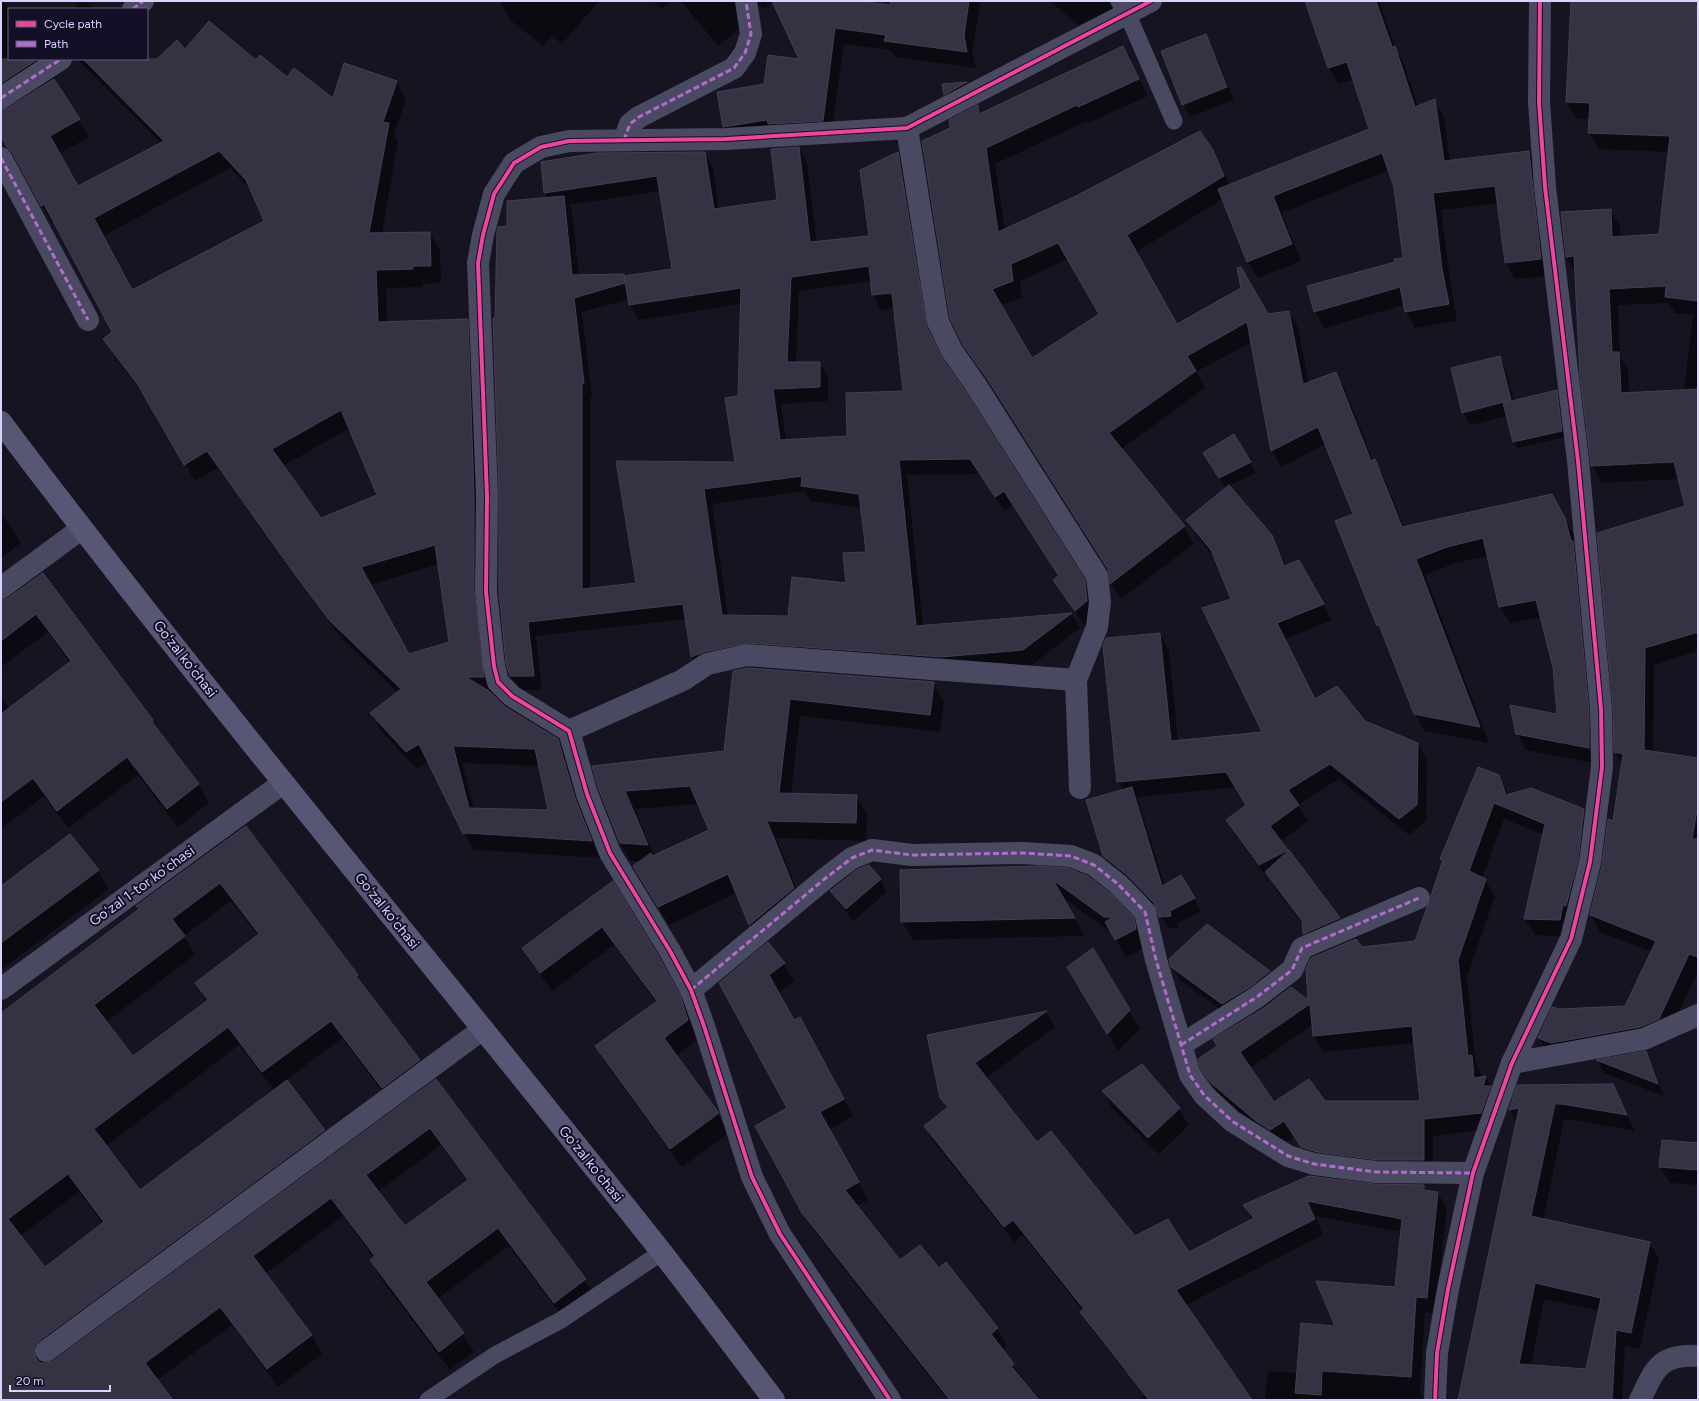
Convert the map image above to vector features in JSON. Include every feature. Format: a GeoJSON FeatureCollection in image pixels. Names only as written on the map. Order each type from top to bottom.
{"type":"FeatureCollection","features":[{"type":"Feature","properties":{"kind":"main road","name":"Goʻzal koʻchasi"},"geometry":{"type":"LineString","coordinates":[[1,422],[81,529],[283,783],[662,1252],[774,1400]]}},
{"type":"Feature","properties":{"kind":"street"},"geometry":{"type":"LineString","coordinates":[[134,8],[143,1]]}},
{"type":"Feature","properties":{"kind":"street"},"geometry":{"type":"LineString","coordinates":[[624,140],[630,124],[639,117],[734,68],[745,54],[751,34],[746,1]]}},
{"type":"Feature","properties":{"kind":"street"},"geometry":{"type":"LineString","coordinates":[[890,1400],[780,1234],[767,1208],[743,1152],[704,1026],[691,990],[670,951],[610,853],[587,794],[568,731],[512,696],[498,682],[494,666],[486,592],[487,496],[478,263],[483,236],[494,194],[514,163],[541,147],[568,141],[726,139],[907,128],[1123,7],[1151,1]]}},
{"type":"Feature","properties":{"kind":"street"},"geometry":{"type":"LineString","coordinates":[[1435,1400],[1437,1353],[1448,1289],[1473,1173],[1512,1063],[1571,939],[1590,862],[1602,767],[1601,709],[1578,461],[1545,187],[1539,102],[1540,1]]}},
{"type":"Feature","properties":{"kind":"street"},"geometry":{"type":"LineString","coordinates":[[1,98],[59,60]]}},
{"type":"Feature","properties":{"kind":"street"},"geometry":{"type":"LineString","coordinates":[[907,128],[938,322],[952,351],[975,384],[1097,576],[1100,602],[1097,627],[1076,680],[1080,788]]}},
{"type":"Feature","properties":{"kind":"street"},"geometry":{"type":"LineString","coordinates":[[1,158],[88,320]]}},
{"type":"Feature","properties":{"kind":"street"},"geometry":{"type":"LineString","coordinates":[[1,588],[81,529]]}},
{"type":"Feature","properties":{"kind":"street"},"geometry":{"type":"LineString","coordinates":[[568,731],[683,680],[707,664],[748,655],[1076,680]]}},
{"type":"Feature","properties":{"kind":"street","name":"Goʻzal 1-tor koʻchasi"},"geometry":{"type":"LineString","coordinates":[[1,989],[283,783]]}},
{"type":"Feature","properties":{"kind":"street"},"geometry":{"type":"LineString","coordinates":[[691,990],[827,877],[852,858],[872,850],[912,855],[1023,854],[1071,856],[1094,865],[1118,884],[1145,912],[1156,960],[1190,1075],[1204,1095],[1232,1121],[1288,1156],[1314,1164],[1376,1172],[1473,1173]]}},
{"type":"Feature","properties":{"kind":"street"},"geometry":{"type":"LineString","coordinates":[[1181,1045],[1257,997],[1292,970],[1302,948],[1419,898]]}},
{"type":"Feature","properties":{"kind":"street"},"geometry":{"type":"LineString","coordinates":[[1512,1063],[1644,1039],[1698,1015]]}},
{"type":"Feature","properties":{"kind":"street"},"geometry":{"type":"LineString","coordinates":[[46,1351],[483,1029]]}},
{"type":"Feature","properties":{"kind":"street"},"geometry":{"type":"LineString","coordinates":[[1640,1400],[1653,1371],[1666,1361],[1686,1355],[1698,1356]]}},
{"type":"Feature","properties":{"kind":"lane"},"geometry":{"type":"LineString","coordinates":[[1123,7],[1174,121]]}},
{"type":"Feature","properties":{"kind":"lane"},"geometry":{"type":"LineString","coordinates":[[428,1400],[495,1355],[561,1320],[662,1252]]}},
{"type":"Feature","properties":{"kind":"building"},"geometry":{"type":"Polygon","coordinates":[[[772,1],[857,1],[890,5],[891,1],[969,1],[964,35],[967,52],[884,41],[886,35],[835,28],[823,121],[768,124],[767,120],[723,127],[717,92],[764,84],[768,55],[799,59],[772,1]]]}},
{"type":"Feature","properties":{"kind":"building"},"geometry":{"type":"Polygon","coordinates":[[[1305,1],[1376,1],[1392,47],[1395,46],[1415,107],[1435,99],[1444,161],[1529,151],[1541,259],[1505,263],[1495,186],[1433,193],[1442,269],[1449,304],[1405,312],[1400,287],[1314,312],[1307,286],[1395,262],[1394,259],[1403,258],[1394,187],[1382,153],[1273,196],[1292,244],[1247,262],[1218,189],[1369,129],[1347,62],[1328,68],[1305,1]]]}},
{"type":"Feature","properties":{"kind":"building"},"geometry":{"type":"Polygon","coordinates":[[[1571,1],[1696,1],[1698,33],[1698,301],[1665,297],[1666,286],[1609,289],[1612,352],[1619,352],[1621,393],[1698,389],[1698,632],[1645,648],[1644,750],[1698,758],[1698,804],[1692,839],[1698,839],[1698,957],[1689,954],[1659,1019],[1640,1027],[1551,1043],[1538,1038],[1552,1007],[1560,1009],[1625,1006],[1656,941],[1590,915],[1602,865],[1608,819],[1613,821],[1623,754],[1614,752],[1613,708],[1597,533],[1685,506],[1674,462],[1591,466],[1580,376],[1574,256],[1566,257],[1561,212],[1611,209],[1612,237],[1659,234],[1670,136],[1588,133],[1590,103],[1566,102],[1571,1]]]}},
{"type":"Feature","properties":{"kind":"building"},"geometry":{"type":"Polygon","coordinates":[[[209,21],[256,60],[260,55],[287,77],[294,68],[333,98],[344,63],[397,81],[383,122],[389,123],[369,233],[430,232],[431,266],[413,266],[413,269],[376,270],[378,322],[468,319],[474,496],[474,592],[484,677],[466,677],[489,691],[505,707],[558,739],[575,798],[592,841],[467,833],[463,834],[419,744],[406,752],[370,713],[401,689],[329,620],[207,451],[184,465],[138,385],[103,339],[112,332],[44,204],[41,206],[12,152],[7,147],[1,136],[1,110],[8,108],[54,79],[80,119],[50,136],[78,186],[164,141],[84,60],[157,59],[177,40],[185,49],[209,21]],[[219,151],[94,218],[132,290],[264,221],[246,180],[219,151]],[[341,410],[272,449],[321,518],[377,495],[341,410]],[[435,545],[361,567],[409,654],[449,642],[435,545]],[[453,746],[469,808],[548,810],[535,749],[453,746]]]}},
{"type":"Feature","properties":{"kind":"building"},"geometry":{"type":"Polygon","coordinates":[[[1206,34],[1227,87],[1182,105],[1161,51],[1206,34]]]}},
{"type":"Feature","properties":{"kind":"building"},"geometry":{"type":"Polygon","coordinates":[[[1123,46],[1139,79],[1078,107],[1077,105],[986,148],[998,232],[1076,196],[1200,131],[1213,150],[1224,176],[1127,235],[1177,324],[1241,288],[1237,268],[1241,267],[1268,314],[1289,311],[1303,384],[1336,372],[1371,461],[1375,459],[1402,527],[1552,494],[1565,518],[1571,541],[1573,541],[1589,710],[1589,748],[1516,734],[1510,705],[1557,714],[1553,667],[1536,600],[1499,607],[1483,538],[1447,547],[1416,559],[1480,727],[1414,714],[1379,625],[1377,626],[1335,521],[1353,514],[1318,427],[1271,451],[1247,322],[1187,356],[1196,371],[1109,433],[1185,526],[1110,584],[1108,569],[986,377],[963,345],[950,318],[922,141],[950,128],[949,120],[978,105],[979,114],[1123,46]],[[1058,243],[1011,264],[1013,281],[992,289],[1032,358],[1099,314],[1058,243]]]}},
{"type":"Feature","properties":{"kind":"building"},"geometry":{"type":"Polygon","coordinates":[[[1,59],[36,60],[1,83],[1,59]]]}},
{"type":"Feature","properties":{"kind":"building"},"geometry":{"type":"Polygon","coordinates":[[[967,82],[944,95],[942,84],[967,82]]]}},
{"type":"Feature","properties":{"kind":"building"},"geometry":{"type":"Polygon","coordinates":[[[799,147],[810,242],[869,236],[860,170],[898,152],[927,327],[942,358],[965,391],[1085,580],[1087,601],[1075,611],[1053,580],[1059,576],[1004,491],[995,497],[970,459],[899,460],[916,626],[1072,613],[1023,650],[941,657],[748,643],[704,652],[691,657],[683,604],[528,622],[534,676],[510,676],[506,664],[499,591],[499,496],[493,318],[495,318],[497,231],[498,227],[507,226],[507,201],[564,196],[572,275],[624,274],[624,276],[672,269],[657,176],[544,193],[541,162],[597,153],[705,152],[714,209],[777,200],[771,149],[799,147]],[[869,266],[791,277],[787,362],[820,362],[820,387],[773,389],[780,440],[847,436],[846,393],[903,391],[892,293],[872,295],[869,266]],[[624,276],[625,283],[574,298],[584,383],[582,383],[582,589],[636,583],[616,461],[735,462],[725,398],[738,396],[741,288],[629,305],[624,276]],[[802,476],[704,489],[722,615],[788,616],[792,577],[846,583],[843,553],[866,552],[859,494],[801,486],[802,476]]]}},
{"type":"Feature","properties":{"kind":"building"},"geometry":{"type":"Polygon","coordinates":[[[1500,356],[1511,400],[1462,413],[1451,368],[1500,356]]]}},
{"type":"Feature","properties":{"kind":"building"},"geometry":{"type":"Polygon","coordinates":[[[1557,390],[1562,431],[1513,442],[1503,403],[1557,390]]]}},
{"type":"Feature","properties":{"kind":"building"},"geometry":{"type":"Polygon","coordinates":[[[1234,434],[1251,462],[1219,478],[1203,453],[1234,434]]]}},
{"type":"Feature","properties":{"kind":"building"},"geometry":{"type":"Polygon","coordinates":[[[1229,485],[1272,535],[1284,566],[1299,560],[1324,604],[1277,623],[1315,699],[1337,686],[1365,721],[1418,743],[1417,805],[1399,819],[1330,764],[1288,790],[1299,805],[1270,826],[1288,850],[1259,865],[1226,820],[1246,805],[1226,772],[1117,782],[1103,646],[1106,638],[1160,633],[1171,741],[1262,732],[1202,608],[1231,599],[1211,550],[1186,520],[1229,485]]]}},
{"type":"Feature","properties":{"kind":"building"},"geometry":{"type":"Polygon","coordinates":[[[43,573],[199,784],[167,809],[127,757],[57,811],[33,778],[1,802],[1,714],[71,661],[36,614],[1,641],[1,600],[8,598],[43,573]]]}},
{"type":"Feature","properties":{"kind":"building"},"geometry":{"type":"Polygon","coordinates":[[[748,668],[934,682],[930,715],[790,699],[779,793],[857,795],[856,823],[767,821],[794,888],[749,925],[728,874],[658,907],[633,866],[651,853],[652,856],[709,830],[690,786],[625,791],[648,845],[620,843],[599,790],[592,766],[724,751],[733,671],[748,668]]]}},
{"type":"Feature","properties":{"kind":"building"},"geometry":{"type":"Polygon","coordinates":[[[1478,767],[1499,775],[1506,795],[1531,788],[1584,809],[1578,860],[1566,906],[1563,905],[1560,920],[1524,919],[1545,824],[1494,803],[1469,871],[1486,879],[1458,960],[1468,1056],[1472,1055],[1474,1078],[1486,1076],[1483,1086],[1491,1086],[1481,1113],[1424,1119],[1424,1160],[1377,1160],[1317,1152],[1301,1147],[1284,1121],[1270,1130],[1256,1121],[1211,1083],[1201,1070],[1198,1059],[1217,1046],[1213,1039],[1264,1008],[1291,987],[1308,1000],[1306,969],[1311,958],[1356,939],[1362,947],[1415,941],[1431,900],[1443,860],[1440,859],[1478,767]],[[1310,1004],[1240,1052],[1274,1102],[1309,1079],[1325,1101],[1420,1101],[1412,1026],[1313,1036],[1310,1004]]]}},
{"type":"Feature","properties":{"kind":"building"},"geometry":{"type":"Polygon","coordinates":[[[1132,787],[1162,886],[1181,875],[1195,898],[1170,911],[1171,916],[1159,917],[1154,903],[1127,875],[1103,856],[1086,800],[1132,787]]]}},
{"type":"Feature","properties":{"kind":"building"},"geometry":{"type":"Polygon","coordinates":[[[246,826],[358,975],[356,976],[420,1060],[382,1088],[331,1021],[262,1072],[228,1027],[94,1129],[140,1190],[287,1080],[325,1130],[39,1341],[35,1346],[34,1352],[36,1359],[41,1363],[53,1361],[436,1079],[586,1279],[554,1303],[498,1228],[426,1282],[464,1333],[439,1352],[370,1260],[375,1256],[331,1198],[253,1256],[312,1335],[267,1369],[220,1307],[145,1363],[173,1400],[1,1400],[1,1013],[139,909],[136,906],[246,826]],[[220,883],[172,919],[185,936],[94,1005],[133,1056],[208,1000],[195,983],[259,934],[220,883]],[[430,1128],[366,1175],[405,1226],[468,1180],[430,1128]],[[68,1174],[8,1219],[45,1267],[104,1222],[68,1174]]]}},
{"type":"Feature","properties":{"kind":"building"},"geometry":{"type":"Polygon","coordinates":[[[70,834],[99,870],[1,943],[1,886],[70,834]]]}},
{"type":"Feature","properties":{"kind":"building"},"geometry":{"type":"Polygon","coordinates":[[[1289,850],[1340,918],[1303,934],[1302,921],[1265,872],[1289,850]]]}},
{"type":"Feature","properties":{"kind":"building"},"geometry":{"type":"Polygon","coordinates":[[[869,865],[881,879],[846,909],[830,891],[858,869],[869,865]]]}},
{"type":"Feature","properties":{"kind":"building"},"geometry":{"type":"Polygon","coordinates":[[[1037,866],[1068,868],[1088,876],[1110,893],[1134,918],[1136,929],[1115,940],[1105,922],[1113,917],[1104,917],[1053,880],[1075,918],[901,922],[900,870],[1037,866]]]}},
{"type":"Feature","properties":{"kind":"building"},"geometry":{"type":"Polygon","coordinates":[[[613,881],[680,995],[688,1020],[664,1038],[719,1113],[670,1149],[595,1046],[657,1001],[602,927],[540,973],[522,948],[613,881]]]}},
{"type":"Feature","properties":{"kind":"building"},"geometry":{"type":"Polygon","coordinates":[[[1207,924],[1270,971],[1250,987],[1222,1004],[1171,967],[1169,959],[1207,924]]]}},
{"type":"Feature","properties":{"kind":"building"},"geometry":{"type":"Polygon","coordinates":[[[768,942],[785,963],[769,975],[794,1020],[800,1017],[844,1099],[820,1112],[859,1182],[845,1190],[900,1260],[920,1245],[939,1268],[946,1262],[998,1328],[991,1334],[1014,1364],[1011,1366],[1039,1400],[950,1400],[802,1213],[755,1126],[787,1108],[719,983],[768,942]]]}},
{"type":"Feature","properties":{"kind":"building"},"geometry":{"type":"Polygon","coordinates":[[[1093,948],[1130,1010],[1107,1034],[1067,967],[1093,948]]]}},
{"type":"Feature","properties":{"kind":"building"},"geometry":{"type":"Polygon","coordinates":[[[1047,1011],[975,1063],[1037,1142],[1051,1131],[1135,1236],[1168,1219],[1189,1252],[1254,1218],[1243,1205],[1309,1176],[1374,1184],[1424,1185],[1424,1190],[1438,1192],[1427,1298],[1416,1297],[1411,1377],[1322,1371],[1321,1395],[1295,1393],[1301,1323],[1335,1326],[1316,1281],[1395,1287],[1402,1219],[1307,1201],[1315,1219],[1176,1290],[1252,1400],[1149,1400],[1080,1312],[1084,1309],[1013,1220],[1004,1227],[924,1126],[948,1107],[940,1098],[927,1035],[1047,1011]]]}},
{"type":"Feature","properties":{"kind":"building"},"geometry":{"type":"Polygon","coordinates":[[[1646,1051],[1658,1084],[1596,1060],[1646,1051]]]}},
{"type":"Feature","properties":{"kind":"building"},"geometry":{"type":"Polygon","coordinates":[[[1142,1064],[1180,1108],[1148,1138],[1102,1091],[1142,1064]]]}},
{"type":"Feature","properties":{"kind":"building"},"geometry":{"type":"Polygon","coordinates":[[[1613,1084],[1627,1115],[1555,1104],[1531,1216],[1650,1242],[1631,1333],[1616,1330],[1612,1400],[1458,1400],[1519,1108],[1509,1110],[1517,1085],[1613,1084]],[[1535,1283],[1519,1364],[1586,1369],[1601,1298],[1535,1283]]]}},
{"type":"Feature","properties":{"kind":"building"},"geometry":{"type":"Polygon","coordinates":[[[1662,1140],[1698,1143],[1698,1170],[1659,1167],[1662,1140]]]}},
{"type":"Feature","properties":{"kind":"marked path"},"geometry":{"type":"LineString","coordinates":[[134,8],[143,1]]}},
{"type":"Feature","properties":{"kind":"marked path"},"geometry":{"type":"LineString","coordinates":[[624,140],[630,124],[639,117],[734,68],[745,53],[751,34],[746,1]]}},
{"type":"Feature","properties":{"kind":"marked path"},"geometry":{"type":"LineString","coordinates":[[1,98],[59,60]]}},
{"type":"Feature","properties":{"kind":"marked path"},"geometry":{"type":"LineString","coordinates":[[1,158],[88,320]]}},
{"type":"Feature","properties":{"kind":"marked path"},"geometry":{"type":"LineString","coordinates":[[691,990],[827,877],[852,858],[872,850],[912,855],[1023,853],[1071,856],[1094,865],[1118,884],[1145,912],[1156,960],[1190,1075],[1204,1095],[1232,1121],[1288,1156],[1314,1164],[1376,1172],[1473,1173]]}},
{"type":"Feature","properties":{"kind":"marked path"},"geometry":{"type":"LineString","coordinates":[[1181,1045],[1257,997],[1292,970],[1302,948],[1419,898]]}},
{"type":"Feature","properties":{"kind":"cycle path"},"geometry":{"type":"LineString","coordinates":[[890,1400],[780,1234],[752,1177],[691,990],[670,951],[610,853],[587,794],[569,731],[512,696],[498,682],[494,666],[486,592],[487,496],[478,263],[483,235],[494,194],[514,163],[541,147],[569,141],[726,139],[907,128],[1151,1]]}},
{"type":"Feature","properties":{"kind":"cycle path"},"geometry":{"type":"LineString","coordinates":[[1435,1400],[1437,1353],[1448,1289],[1473,1173],[1512,1063],[1571,939],[1590,862],[1602,767],[1601,709],[1578,461],[1545,187],[1539,102],[1540,1]]}}]}
